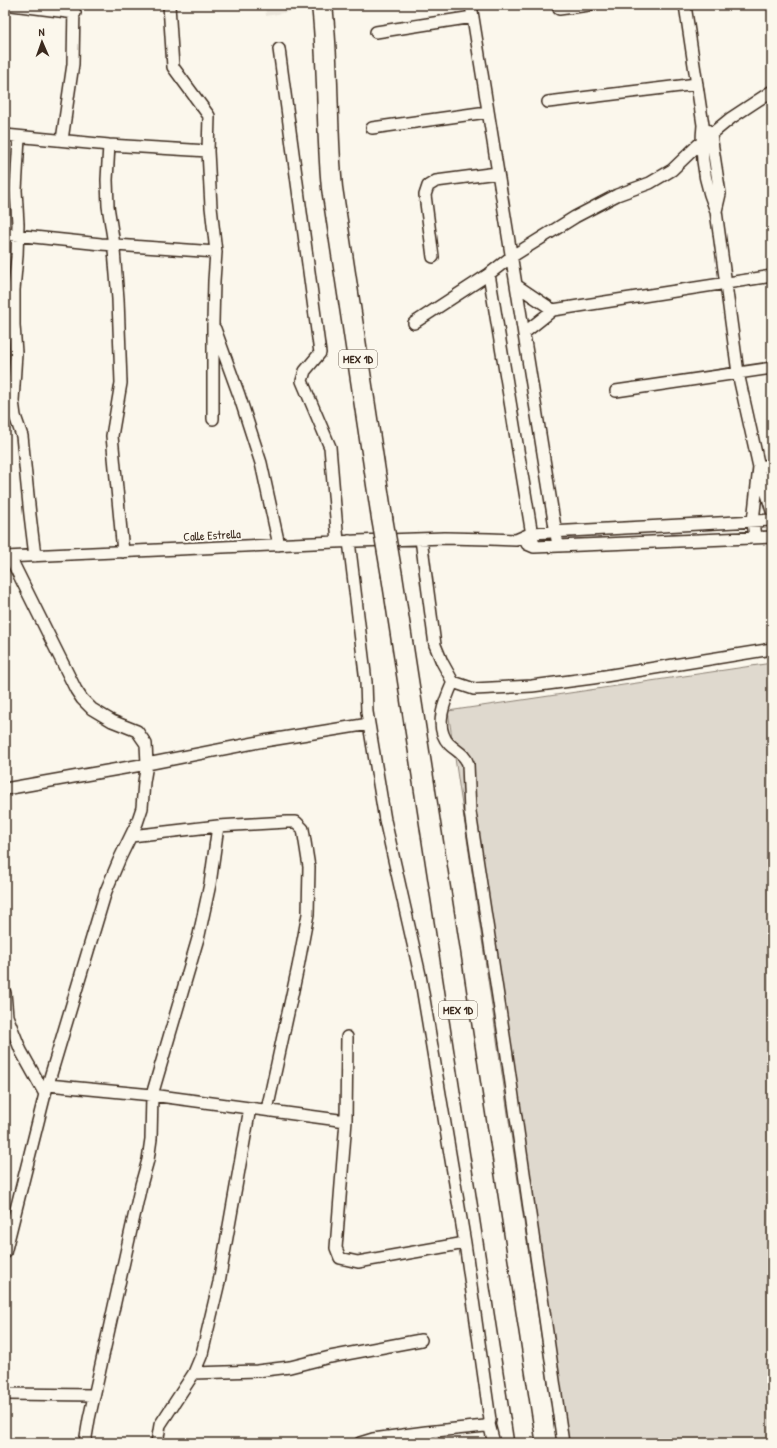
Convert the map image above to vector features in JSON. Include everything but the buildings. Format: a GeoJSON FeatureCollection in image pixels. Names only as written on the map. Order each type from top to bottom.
{"type":"FeatureCollection","features":[{"type":"Feature","properties":{"kind":"highway","name":"MEX 1D"},"geometry":{"type":"LineString","coordinates":[[322,5],[326,52],[328,134],[332,188],[525,1443]]}},
{"type":"Feature","properties":{"kind":"street"},"geometry":{"type":"LineString","coordinates":[[12,5],[75,9],[73,64],[62,140]]}},
{"type":"Feature","properties":{"kind":"street"},"geometry":{"type":"LineString","coordinates":[[169,5],[173,67],[209,116],[208,151],[211,207],[216,252],[213,322],[213,419]]}},
{"type":"Feature","properties":{"kind":"street"},"geometry":{"type":"LineString","coordinates":[[470,5],[558,546]]}},
{"type":"Feature","properties":{"kind":"street"},"geometry":{"type":"LineString","coordinates":[[559,9],[588,5]]}},
{"type":"Feature","properties":{"kind":"street"},"geometry":{"type":"LineString","coordinates":[[686,5],[703,125],[701,143],[709,195],[716,211],[738,373],[759,467],[772,511]]}},
{"type":"Feature","properties":{"kind":"street"},"geometry":{"type":"LineString","coordinates":[[376,32],[473,17]]}},
{"type":"Feature","properties":{"kind":"street"},"geometry":{"type":"LineString","coordinates":[[279,49],[320,353],[305,371],[302,381],[330,447],[366,682],[366,712],[385,820],[420,975],[465,1244],[489,1424],[494,1443]]}},
{"type":"Feature","properties":{"kind":"street"},"geometry":{"type":"LineString","coordinates":[[548,102],[697,84]]}},
{"type":"Feature","properties":{"kind":"street"},"geometry":{"type":"LineString","coordinates":[[414,323],[489,274],[511,256],[575,217],[617,195],[660,178],[672,170],[731,118],[772,91]]}},
{"type":"Feature","properties":{"kind":"street"},"geometry":{"type":"LineString","coordinates":[[372,128],[487,112]]}},
{"type":"Feature","properties":{"kind":"street"},"geometry":{"type":"LineString","coordinates":[[703,125],[711,135],[720,194],[716,211]]}},
{"type":"Feature","properties":{"kind":"street"},"geometry":{"type":"LineString","coordinates":[[5,135],[18,138],[62,140],[108,146],[208,151]]}},
{"type":"Feature","properties":{"kind":"street"},"geometry":{"type":"LineString","coordinates":[[18,138],[16,190],[18,236],[14,290],[16,353],[13,401],[14,410],[22,436],[35,556]]}},
{"type":"Feature","properties":{"kind":"street"},"geometry":{"type":"LineString","coordinates":[[108,146],[108,206],[118,299],[121,383],[112,436],[123,552]]}},
{"type":"Feature","properties":{"kind":"street"},"geometry":{"type":"LineString","coordinates":[[433,257],[425,195],[428,186],[436,181],[497,173]]}},
{"type":"Feature","properties":{"kind":"street"},"geometry":{"type":"LineString","coordinates":[[5,234],[113,245],[216,252]]}},
{"type":"Feature","properties":{"kind":"street"},"geometry":{"type":"LineString","coordinates":[[489,274],[534,547]]}},
{"type":"Feature","properties":{"kind":"street"},"geometry":{"type":"LineString","coordinates":[[524,333],[553,310],[772,276]]}},
{"type":"Feature","properties":{"kind":"street"},"geometry":{"type":"LineString","coordinates":[[516,285],[553,310]]}},
{"type":"Feature","properties":{"kind":"street"},"geometry":{"type":"LineString","coordinates":[[213,322],[239,394],[261,463],[279,545]]}},
{"type":"Feature","properties":{"kind":"street"},"geometry":{"type":"LineString","coordinates":[[616,391],[772,368]]}},
{"type":"Feature","properties":{"kind":"street"},"geometry":{"type":"LineString","coordinates":[[759,467],[772,465]]}},
{"type":"Feature","properties":{"kind":"street"},"geometry":{"type":"LineString","coordinates":[[755,538],[753,521],[759,467]]}},
{"type":"Feature","properties":{"kind":"street"},"geometry":{"type":"LineString","coordinates":[[516,540],[532,533],[556,531],[772,520]]}},
{"type":"Feature","properties":{"kind":"street"},"geometry":{"type":"LineString","coordinates":[[516,540],[534,547],[772,537]]}},
{"type":"Feature","properties":{"kind":"street"},"geometry":{"type":"LineString","coordinates":[[421,539],[435,645],[453,682],[474,689],[532,686],[594,678],[772,649]]}},
{"type":"Feature","properties":{"kind":"street","name":"Calle Estrella"},"geometry":{"type":"LineString","coordinates":[[8,557],[421,539],[516,540]]}},
{"type":"Feature","properties":{"kind":"street"},"geometry":{"type":"LineString","coordinates":[[5,1254],[46,1090],[106,891],[137,823],[142,808],[147,764],[146,744],[136,730],[112,721],[92,709],[79,695],[8,557]]}},
{"type":"Feature","properties":{"kind":"street"},"geometry":{"type":"LineString","coordinates":[[453,682],[442,710],[442,729],[449,744],[466,758],[468,764],[470,812],[507,1054],[563,1443]]}},
{"type":"Feature","properties":{"kind":"street"},"geometry":{"type":"LineString","coordinates":[[5,789],[147,764],[264,741],[369,724]]}},
{"type":"Feature","properties":{"kind":"street"},"geometry":{"type":"LineString","coordinates":[[131,836],[218,826],[287,822],[296,822],[303,829],[309,867],[308,914],[267,1110]]}},
{"type":"Feature","properties":{"kind":"street"},"geometry":{"type":"LineString","coordinates":[[85,1443],[94,1395],[141,1185],[148,1160],[151,1139],[152,1095],[199,935],[210,884],[218,826]]}},
{"type":"Feature","properties":{"kind":"street"},"geometry":{"type":"LineString","coordinates":[[5,993],[7,1016],[21,1051],[46,1090]]}},
{"type":"Feature","properties":{"kind":"street"},"geometry":{"type":"LineString","coordinates":[[347,1037],[346,1121],[336,1248],[340,1258],[358,1262],[465,1244]]}},
{"type":"Feature","properties":{"kind":"street"},"geometry":{"type":"LineString","coordinates":[[46,1090],[152,1095],[346,1121]]}},
{"type":"Feature","properties":{"kind":"street"},"geometry":{"type":"LineString","coordinates":[[157,1443],[160,1425],[194,1374],[202,1354],[219,1282],[250,1108]]}},
{"type":"Feature","properties":{"kind":"street"},"geometry":{"type":"LineString","coordinates":[[194,1374],[257,1371],[290,1367],[330,1357],[421,1340]]}},
{"type":"Feature","properties":{"kind":"street"},"geometry":{"type":"LineString","coordinates":[[5,1394],[94,1395]]}},
{"type":"Feature","properties":{"kind":"street"},"geometry":{"type":"LineString","coordinates":[[360,1443],[373,1438],[427,1438],[489,1424]]}},
{"type":"Feature","properties":{"kind":"shaded area"},"geometry":{"type":"Polygon","coordinates":[[[265,5],[300,5],[300,10],[266,16],[265,5]]]}},
{"type":"Feature","properties":{"kind":"shaded area"},"geometry":{"type":"Polygon","coordinates":[[[772,663],[772,1443],[557,1443],[448,711],[772,663]]]}}]}
